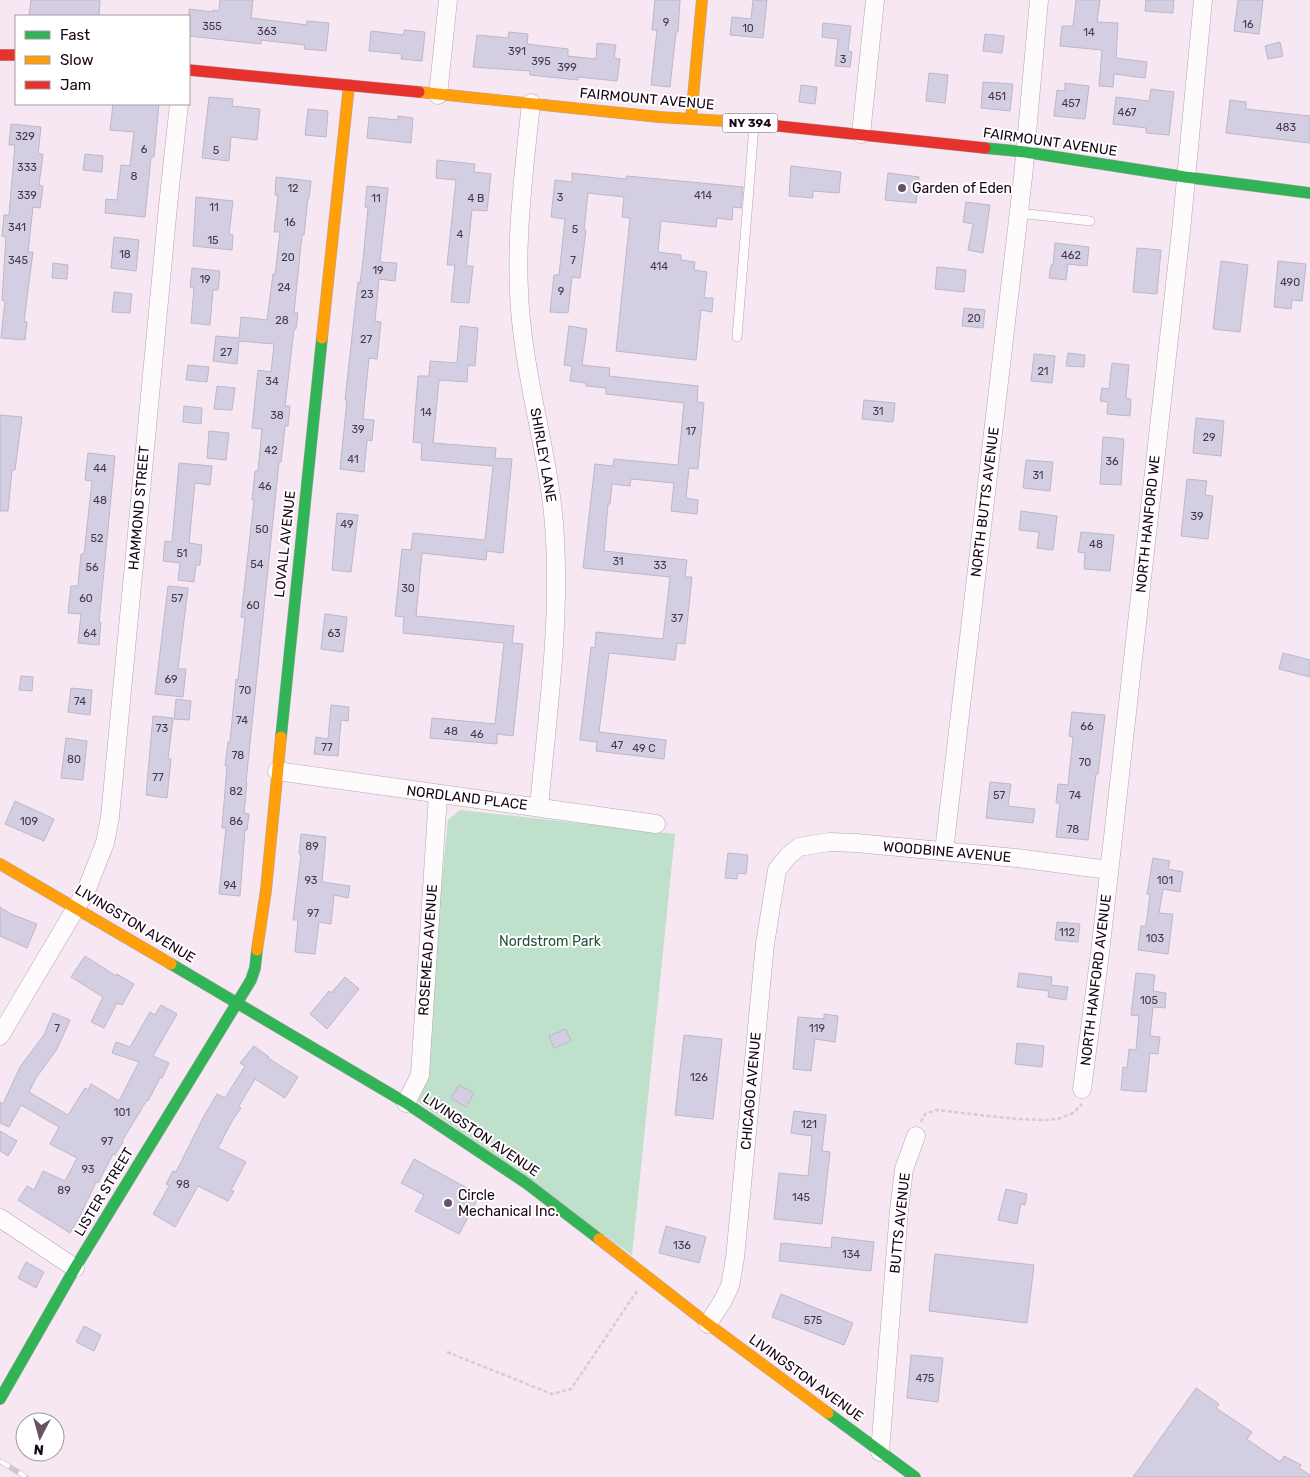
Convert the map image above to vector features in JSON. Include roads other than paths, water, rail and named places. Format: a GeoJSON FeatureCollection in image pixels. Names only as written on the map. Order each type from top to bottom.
{"type":"FeatureCollection","features":[{"type":"Feature","properties":{"kind":"street"},"geometry":{"type":"LineString","coordinates":[[438,95],[448,0]]}},
{"type":"Feature","properties":{"kind":"street"},"geometry":{"type":"LineString","coordinates":[[691,119],[702,0]]}},
{"type":"Feature","properties":{"kind":"street"},"geometry":{"type":"LineString","coordinates":[[861,134],[876,0]]}},
{"type":"Feature","properties":{"kind":"street","name":"NORTH BUTTS AVENUE"},"geometry":{"type":"LineString","coordinates":[[944,851],[1019,213],[1039,0]]}},
{"type":"Feature","properties":{"kind":"street","name":"NORTH HANFORD WE"},"geometry":{"type":"LineString","coordinates":[[1109,870],[1181,227],[1202,0]]}},
{"type":"Feature","properties":{"kind":"street"},"geometry":{"type":"LineString","coordinates":[[0,55],[15,55]]}},
{"type":"Feature","properties":{"kind":"street","name":"FAIRMOUNT AVENUE"},"geometry":{"type":"LineString","coordinates":[[190,70],[861,134],[1025,152],[1185,177],[1310,193]]}},
{"type":"Feature","properties":{"kind":"street","name":"LOVALL AVENUE"},"geometry":{"type":"LineString","coordinates":[[237,1002],[251,980],[255,968],[266,890],[349,84]]}},
{"type":"Feature","properties":{"kind":"street","name":"SHIRLEY LANE"},"geometry":{"type":"LineString","coordinates":[[531,103],[520,205],[517,278],[523,337],[551,498],[557,584],[556,633],[539,807]]}},
{"type":"Feature","properties":{"kind":"street","name":"HAMMOND STREET"},"geometry":{"type":"LineString","coordinates":[[0,1036],[86,891],[105,843],[110,817],[179,105]]}},
{"type":"Feature","properties":{"kind":"street","name":"NORDLAND PLACE"},"geometry":{"type":"LineString","coordinates":[[277,771],[656,824]]}},
{"type":"Feature","properties":{"kind":"street","name":"ROSEMEAD AVENUE"},"geometry":{"type":"LineString","coordinates":[[406,1103],[420,1074],[438,795]]}},
{"type":"Feature","properties":{"kind":"street","name":"WOODBINE AVENUE"},"geometry":{"type":"LineString","coordinates":[[788,856],[799,847],[829,842],[856,843],[1016,858],[1109,870]]}},
{"type":"Feature","properties":{"kind":"street","name":"CHICAGO AVENUE"},"geometry":{"type":"LineString","coordinates":[[708,1324],[730,1286],[735,1258],[764,944],[777,870],[788,856]]}},
{"type":"Feature","properties":{"kind":"street","name":"LIVINGSTON AVENUE"},"geometry":{"type":"LineString","coordinates":[[0,864],[406,1103],[526,1183],[708,1324],[915,1477]]}},
{"type":"Feature","properties":{"kind":"street","name":"NORTH HANFORD AVENUE"},"geometry":{"type":"LineString","coordinates":[[1082,1089],[1109,870]]}},
{"type":"Feature","properties":{"kind":"street","name":"LISTER STREET"},"geometry":{"type":"LineString","coordinates":[[0,1400],[75,1268],[237,1002]]}},
{"type":"Feature","properties":{"kind":"street","name":"BUTTS AVENUE"},"geometry":{"type":"LineString","coordinates":[[880,1452],[899,1210],[904,1169],[916,1136]]}},
{"type":"Feature","properties":{"kind":"street"},"geometry":{"type":"LineString","coordinates":[[0,1218],[75,1268]]}},
{"type":"Feature","properties":{"kind":"lane"},"geometry":{"type":"LineString","coordinates":[[737,337],[754,124]]}},
{"type":"Feature","properties":{"kind":"lane"},"geometry":{"type":"LineString","coordinates":[[1019,213],[1090,221]]}},
{"type":"Feature","properties":{"kind":"railway"},"geometry":{"type":"LineString","coordinates":[[0,1461],[26,1477]]}},
{"type":"Feature","properties":{"kind":"place","name":"Garden of Eden"},"geometry":{"type":"Point","coordinates":[902,188]}},
{"type":"Feature","properties":{"kind":"place","name":"Circle Mechanical Inc."},"geometry":{"type":"Point","coordinates":[448,1203]}},
{"type":"Feature","properties":{"kind":"park label","name":"Nordstrom Park"},"geometry":{"type":"Point","coordinates":[550,941]}}]}
